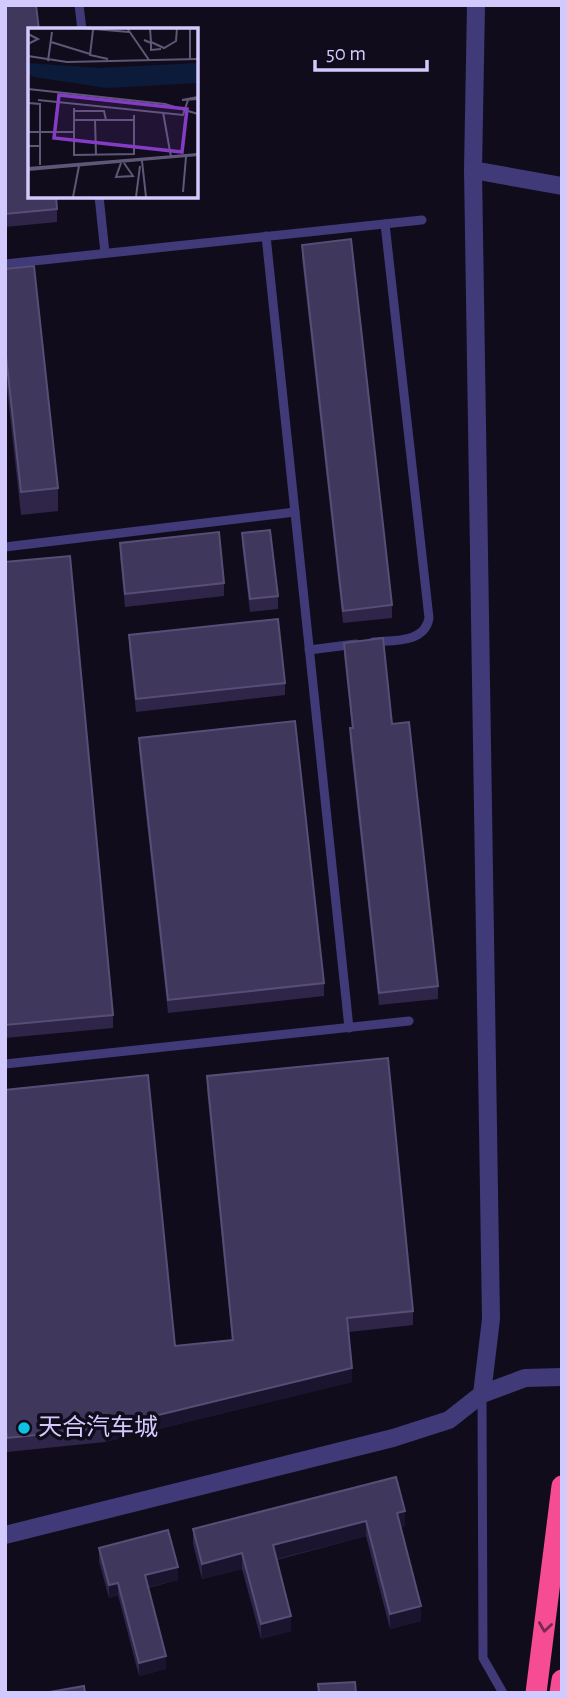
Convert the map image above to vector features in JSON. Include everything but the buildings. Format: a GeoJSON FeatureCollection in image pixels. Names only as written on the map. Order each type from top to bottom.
{"type":"FeatureCollection","features":[{"type":"Feature","properties":{"kind":"highway"},"geometry":{"type":"LineString","coordinates":[[536,1693],[562,1486]]}},
{"type":"Feature","properties":{"kind":"highway"},"geometry":{"type":"LineString","coordinates":[[560,1693],[562,1680]]}},
{"type":"Feature","properties":{"kind":"street"},"geometry":{"type":"LineString","coordinates":[[476,5],[473,170],[491,1319],[482,1394]]}},
{"type":"Feature","properties":{"kind":"street"},"geometry":{"type":"LineString","coordinates":[[473,170],[562,186]]}},
{"type":"Feature","properties":{"kind":"street"},"geometry":{"type":"LineString","coordinates":[[5,1535],[394,1438],[449,1420],[482,1394],[524,1378],[562,1377]]}},
{"type":"Feature","properties":{"kind":"lane"},"geometry":{"type":"LineString","coordinates":[[79,5],[82,28]]}},
{"type":"Feature","properties":{"kind":"lane"},"geometry":{"type":"LineString","coordinates":[[99,198],[106,253]]}},
{"type":"Feature","properties":{"kind":"lane"},"geometry":{"type":"LineString","coordinates":[[5,264],[422,220]]}},
{"type":"Feature","properties":{"kind":"lane"},"geometry":{"type":"LineString","coordinates":[[309,650],[415,637],[424,632],[428,623],[385,223]]}},
{"type":"Feature","properties":{"kind":"lane"},"geometry":{"type":"LineString","coordinates":[[266,236],[349,1028]]}},
{"type":"Feature","properties":{"kind":"lane"},"geometry":{"type":"LineString","coordinates":[[5,547],[295,512]]}},
{"type":"Feature","properties":{"kind":"lane"},"geometry":{"type":"LineString","coordinates":[[5,1064],[409,1021]]}},
{"type":"Feature","properties":{"kind":"lane"},"geometry":{"type":"LineString","coordinates":[[482,1394],[483,1658],[503,1693]]}},
{"type":"Feature","properties":{"kind":"place","name":"天合汽车城"},"geometry":{"type":"Point","coordinates":[24,1428]}}]}
